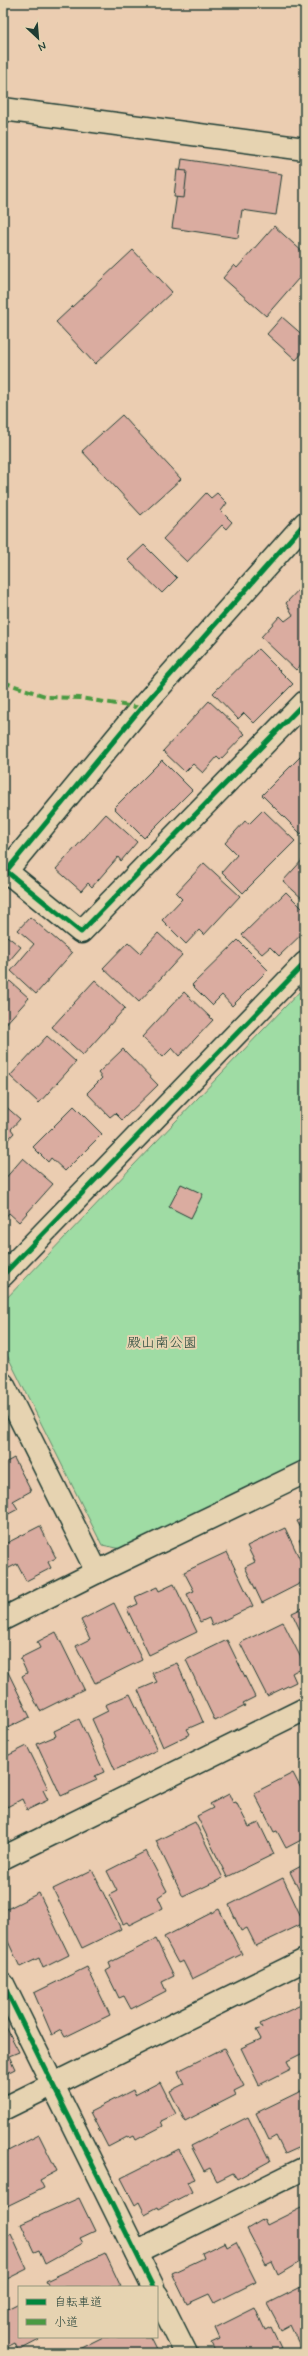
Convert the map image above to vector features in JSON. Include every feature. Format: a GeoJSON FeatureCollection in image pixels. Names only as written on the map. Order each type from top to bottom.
{"type":"FeatureCollection","features":[{"type":"Feature","properties":{"kind":"street"},"geometry":{"type":"LineString","coordinates":[[3,109],[305,149]]}},
{"type":"Feature","properties":{"kind":"street"},"geometry":{"type":"LineString","coordinates":[[305,523],[141,708],[5,873],[81,932],[305,702]]}},
{"type":"Feature","properties":{"kind":"street"},"geometry":{"type":"LineString","coordinates":[[3,1275],[305,963]]}},
{"type":"Feature","properties":{"kind":"street"},"geometry":{"type":"LineString","coordinates":[[3,1384],[97,1572]]}},
{"type":"Feature","properties":{"kind":"street"},"geometry":{"type":"LineString","coordinates":[[3,1619],[305,1472]]}},
{"type":"Feature","properties":{"kind":"street"},"geometry":{"type":"LineString","coordinates":[[3,1858],[305,1709]]}},
{"type":"Feature","properties":{"kind":"street"},"geometry":{"type":"LineString","coordinates":[[3,2109],[305,1960]]}},
{"type":"Feature","properties":{"kind":"street"},"geometry":{"type":"LineString","coordinates":[[3,1984],[153,2286]]}},
{"type":"Feature","properties":{"kind":"street"},"geometry":{"type":"LineString","coordinates":[[136,2252],[305,2168]]}},
{"type":"Feature","properties":{"kind":"street"},"geometry":{"type":"LineString","coordinates":[[158,2297],[186,2353]]}},
{"type":"Feature","properties":{"kind":"green space","name":"殿山南公園"},"geometry":{"type":"Polygon","coordinates":[[[305,986],[305,1459],[122,1549],[102,1545],[3,1347],[3,1302],[305,986]]]}},
{"type":"Feature","properties":{"kind":"building"},"geometry":{"type":"Polygon","coordinates":[[[182,159],[282,174],[276,215],[242,210],[238,238],[172,228],[182,159]]]}},
{"type":"Feature","properties":{"kind":"building"},"geometry":{"type":"Polygon","coordinates":[[[177,170],[187,171],[184,198],[174,197],[177,170]]]}},
{"type":"Feature","properties":{"kind":"building"},"geometry":{"type":"Polygon","coordinates":[[[274,226],[305,254],[305,271],[266,316],[223,278],[234,265],[237,268],[274,226]]]}},
{"type":"Feature","properties":{"kind":"building"},"geometry":{"type":"Polygon","coordinates":[[[133,250],[172,292],[95,364],[56,322],[133,250]]]}},
{"type":"Feature","properties":{"kind":"building"},"geometry":{"type":"Polygon","coordinates":[[[282,317],[305,337],[305,350],[296,360],[267,334],[282,317]]]}},
{"type":"Feature","properties":{"kind":"building"},"geometry":{"type":"Polygon","coordinates":[[[122,415],[181,479],[141,515],[82,451],[122,415]]]}},
{"type":"Feature","properties":{"kind":"building"},"geometry":{"type":"Polygon","coordinates":[[[206,493],[211,498],[217,493],[227,503],[221,511],[232,522],[226,529],[222,525],[187,562],[163,539],[206,493]]]}},
{"type":"Feature","properties":{"kind":"building"},"geometry":{"type":"Polygon","coordinates":[[[144,545],[177,578],[162,593],[128,560],[144,545]]]}},
{"type":"Feature","properties":{"kind":"building"},"geometry":{"type":"Polygon","coordinates":[[[302,586],[305,590],[305,660],[296,670],[261,637],[280,616],[285,621],[293,615],[286,603],[302,586]]]}},
{"type":"Feature","properties":{"kind":"building"},"geometry":{"type":"Polygon","coordinates":[[[258,649],[293,684],[254,723],[244,713],[238,719],[213,693],[258,649]]]}},
{"type":"Feature","properties":{"kind":"building"},"geometry":{"type":"Polygon","coordinates":[[[209,701],[245,734],[220,760],[217,757],[203,773],[193,764],[185,772],[163,751],[209,701]]]}},
{"type":"Feature","properties":{"kind":"building"},"geometry":{"type":"Polygon","coordinates":[[[305,752],[305,829],[301,834],[262,795],[305,752]]]}},
{"type":"Feature","properties":{"kind":"building"},"geometry":{"type":"Polygon","coordinates":[[[162,760],[192,790],[144,838],[114,808],[162,760]]]}},
{"type":"Feature","properties":{"kind":"building"},"geometry":{"type":"Polygon","coordinates":[[[263,810],[295,841],[243,893],[222,872],[237,855],[225,843],[245,821],[249,824],[263,810]]]}},
{"type":"Feature","properties":{"kind":"building"},"geometry":{"type":"Polygon","coordinates":[[[106,814],[137,842],[121,861],[118,857],[92,887],[88,883],[81,891],[56,869],[106,814]]]}},
{"type":"Feature","properties":{"kind":"building"},"geometry":{"type":"Polygon","coordinates":[[[305,857],[305,901],[283,881],[305,857]]]}},
{"type":"Feature","properties":{"kind":"building"},"geometry":{"type":"Polygon","coordinates":[[[204,863],[240,896],[204,935],[199,930],[186,944],[162,920],[182,899],[176,893],[204,863]]]}},
{"type":"Feature","properties":{"kind":"building"},"geometry":{"type":"Polygon","coordinates":[[[286,892],[305,911],[305,931],[279,956],[270,947],[262,954],[242,935],[286,892]]]}},
{"type":"Feature","properties":{"kind":"building"},"geometry":{"type":"Polygon","coordinates":[[[30,917],[72,953],[36,994],[11,971],[34,944],[18,930],[30,917]]]}},
{"type":"Feature","properties":{"kind":"building"},"geometry":{"type":"Polygon","coordinates":[[[3,933],[21,947],[3,968],[3,933]]]}},
{"type":"Feature","properties":{"kind":"building"},"geometry":{"type":"Polygon","coordinates":[[[158,933],[182,955],[139,1002],[103,968],[128,942],[140,953],[158,933]]]}},
{"type":"Feature","properties":{"kind":"building"},"geometry":{"type":"Polygon","coordinates":[[[238,940],[268,970],[232,1006],[222,995],[212,1005],[192,985],[238,940]]]}},
{"type":"Feature","properties":{"kind":"building"},"geometry":{"type":"Polygon","coordinates":[[[3,975],[29,998],[3,1027],[3,975]]]}},
{"type":"Feature","properties":{"kind":"building"},"geometry":{"type":"Polygon","coordinates":[[[95,980],[125,1008],[83,1055],[52,1027],[95,980]]]}},
{"type":"Feature","properties":{"kind":"building"},"geometry":{"type":"Polygon","coordinates":[[[184,992],[213,1020],[179,1056],[172,1048],[163,1057],[142,1037],[184,992]]]}},
{"type":"Feature","properties":{"kind":"building"},"geometry":{"type":"Polygon","coordinates":[[[47,1036],[76,1062],[39,1103],[10,1076],[47,1036]]]}},
{"type":"Feature","properties":{"kind":"building"},"geometry":{"type":"Polygon","coordinates":[[[123,1049],[158,1085],[122,1120],[115,1113],[110,1117],[87,1093],[102,1078],[98,1073],[123,1049]]]}},
{"type":"Feature","properties":{"kind":"building"},"geometry":{"type":"Polygon","coordinates":[[[3,1104],[20,1119],[11,1129],[14,1133],[3,1145],[3,1104]]]}},
{"type":"Feature","properties":{"kind":"building"},"geometry":{"type":"Polygon","coordinates":[[[74,1106],[102,1134],[65,1171],[51,1158],[48,1162],[33,1147],[74,1106]]]}},
{"type":"Feature","properties":{"kind":"building"},"geometry":{"type":"Polygon","coordinates":[[[23,1158],[53,1184],[19,1222],[9,1213],[3,1220],[3,1181],[23,1158]]]}},
{"type":"Feature","properties":{"kind":"building"},"geometry":{"type":"Polygon","coordinates":[[[181,1184],[203,1194],[191,1218],[169,1207],[181,1184]]]}},
{"type":"Feature","properties":{"kind":"building"},"geometry":{"type":"Polygon","coordinates":[[[14,1458],[31,1491],[13,1501],[18,1509],[3,1517],[3,1464],[14,1458]]]}},
{"type":"Feature","properties":{"kind":"building"},"geometry":{"type":"Polygon","coordinates":[[[305,1516],[305,1536],[297,1521],[305,1516]]]}},
{"type":"Feature","properties":{"kind":"building"},"geometry":{"type":"Polygon","coordinates":[[[40,1526],[56,1558],[48,1562],[51,1568],[26,1581],[17,1564],[7,1569],[3,1561],[3,1545],[40,1526]]]}},
{"type":"Feature","properties":{"kind":"building"},"geometry":{"type":"Polygon","coordinates":[[[285,1528],[305,1570],[305,1581],[262,1603],[245,1567],[255,1562],[247,1546],[285,1528]]]}},
{"type":"Feature","properties":{"kind":"building"},"geometry":{"type":"Polygon","coordinates":[[[305,1537],[305,1552],[299,1540],[305,1537]]]}},
{"type":"Feature","properties":{"kind":"building"},"geometry":{"type":"Polygon","coordinates":[[[227,1552],[253,1606],[212,1626],[209,1618],[200,1622],[187,1594],[194,1591],[184,1572],[227,1552]]]}},
{"type":"Feature","properties":{"kind":"building"},"geometry":{"type":"Polygon","coordinates":[[[174,1584],[197,1632],[149,1655],[127,1609],[138,1604],[135,1597],[157,1587],[159,1591],[174,1584]]]}},
{"type":"Feature","properties":{"kind":"building"},"geometry":{"type":"Polygon","coordinates":[[[114,1603],[142,1660],[95,1683],[76,1646],[90,1639],[81,1620],[114,1603]]]}},
{"type":"Feature","properties":{"kind":"building"},"geometry":{"type":"Polygon","coordinates":[[[305,1607],[305,1641],[292,1613],[305,1607]]]}},
{"type":"Feature","properties":{"kind":"building"},"geometry":{"type":"Polygon","coordinates":[[[283,1622],[305,1666],[292,1673],[296,1682],[267,1696],[240,1643],[283,1622]]]}},
{"type":"Feature","properties":{"kind":"building"},"geometry":{"type":"Polygon","coordinates":[[[56,1632],[84,1689],[40,1711],[22,1676],[27,1673],[20,1658],[40,1648],[37,1642],[56,1632]]]}},
{"type":"Feature","properties":{"kind":"building"},"geometry":{"type":"Polygon","coordinates":[[[227,1640],[255,1697],[243,1703],[245,1706],[215,1721],[186,1660],[227,1640]]]}},
{"type":"Feature","properties":{"kind":"building"},"geometry":{"type":"Polygon","coordinates":[[[177,1663],[203,1722],[187,1729],[190,1734],[163,1747],[138,1690],[157,1682],[152,1673],[177,1663]]]}},
{"type":"Feature","properties":{"kind":"building"},"geometry":{"type":"Polygon","coordinates":[[[4,1664],[30,1717],[3,1730],[3,1665],[4,1664]]]}},
{"type":"Feature","properties":{"kind":"building"},"geometry":{"type":"Polygon","coordinates":[[[130,1694],[157,1750],[115,1770],[92,1719],[108,1711],[105,1705],[130,1694]]]}},
{"type":"Feature","properties":{"kind":"building"},"geometry":{"type":"Polygon","coordinates":[[[79,1719],[104,1772],[95,1776],[97,1780],[61,1796],[37,1744],[56,1736],[54,1731],[79,1719]]]}},
{"type":"Feature","properties":{"kind":"building"},"geometry":{"type":"Polygon","coordinates":[[[27,1746],[48,1788],[43,1790],[48,1800],[27,1810],[22,1799],[7,1807],[3,1799],[3,1758],[27,1746]]]}},
{"type":"Feature","properties":{"kind":"building"},"geometry":{"type":"Polygon","coordinates":[[[305,1759],[305,1770],[300,1761],[305,1759]]]}},
{"type":"Feature","properties":{"kind":"building"},"geometry":{"type":"Polygon","coordinates":[[[293,1773],[305,1796],[305,1838],[286,1848],[277,1831],[274,1832],[254,1793],[293,1773]]]}},
{"type":"Feature","properties":{"kind":"building"},"geometry":{"type":"Polygon","coordinates":[[[229,1794],[233,1803],[236,1802],[249,1827],[259,1823],[274,1854],[227,1877],[197,1816],[213,1808],[210,1804],[229,1794]]]}},
{"type":"Feature","properties":{"kind":"building"},"geometry":{"type":"Polygon","coordinates":[[[195,1822],[223,1878],[183,1897],[156,1841],[195,1822]]]}},
{"type":"Feature","properties":{"kind":"building"},"geometry":{"type":"Polygon","coordinates":[[[146,1851],[167,1891],[158,1897],[163,1908],[129,1925],[127,1922],[123,1924],[109,1895],[117,1891],[107,1871],[146,1851]]]}},
{"type":"Feature","properties":{"kind":"building"},"geometry":{"type":"Polygon","coordinates":[[[305,1864],[305,1897],[303,1898],[290,1872],[305,1864]]]}},
{"type":"Feature","properties":{"kind":"building"},"geometry":{"type":"Polygon","coordinates":[[[92,1870],[121,1929],[82,1948],[53,1889],[92,1870]]]}},
{"type":"Feature","properties":{"kind":"building"},"geometry":{"type":"Polygon","coordinates":[[[283,1878],[304,1923],[256,1946],[247,1928],[241,1931],[229,1905],[283,1878]]]}},
{"type":"Feature","properties":{"kind":"building"},"geometry":{"type":"Polygon","coordinates":[[[39,1893],[69,1955],[43,1968],[39,1958],[20,1967],[3,1931],[3,1911],[39,1893]]]}},
{"type":"Feature","properties":{"kind":"building"},"geometry":{"type":"Polygon","coordinates":[[[219,1909],[242,1954],[192,1979],[183,1961],[178,1963],[164,1937],[219,1909]]]}},
{"type":"Feature","properties":{"kind":"building"},"geometry":{"type":"Polygon","coordinates":[[[156,1939],[174,1976],[162,1982],[166,1991],[131,2009],[124,1996],[119,1998],[106,1971],[111,1968],[109,1963],[156,1939]]]}},
{"type":"Feature","properties":{"kind":"building"},"geometry":{"type":"Polygon","coordinates":[[[87,1967],[110,2015],[65,2037],[61,2030],[52,2035],[34,1993],[87,1967]]]}},
{"type":"Feature","properties":{"kind":"building"},"geometry":{"type":"Polygon","coordinates":[[[301,2005],[305,2014],[305,2052],[287,2061],[291,2069],[259,2085],[241,2048],[261,2039],[256,2030],[262,2028],[260,2024],[301,2005]]]}},
{"type":"Feature","properties":{"kind":"building"},"geometry":{"type":"Polygon","coordinates":[[[4,2023],[19,2052],[9,2056],[15,2069],[3,2075],[4,2023]]]}},
{"type":"Feature","properties":{"kind":"building"},"geometry":{"type":"Polygon","coordinates":[[[224,2048],[244,2086],[234,2091],[236,2095],[185,2121],[170,2091],[184,2084],[178,2071],[224,2048]]]}},
{"type":"Feature","properties":{"kind":"building"},"geometry":{"type":"Polygon","coordinates":[[[160,2082],[176,2114],[161,2121],[163,2126],[136,2140],[134,2136],[130,2138],[129,2136],[108,2147],[90,2112],[133,2090],[135,2095],[160,2082]]]}},
{"type":"Feature","properties":{"kind":"building"},"geometry":{"type":"Polygon","coordinates":[[[305,2089],[305,2145],[285,2154],[276,2136],[269,2140],[256,2113],[305,2089]]]}},
{"type":"Feature","properties":{"kind":"building"},"geometry":{"type":"Polygon","coordinates":[[[248,2117],[270,2161],[237,2179],[233,2173],[217,2181],[210,2168],[204,2171],[191,2146],[248,2117]]]}},
{"type":"Feature","properties":{"kind":"building"},"geometry":{"type":"Polygon","coordinates":[[[39,2135],[57,2171],[40,2180],[44,2188],[7,2206],[3,2198],[3,2160],[7,2158],[4,2153],[39,2135]]]}},
{"type":"Feature","properties":{"kind":"building"},"geometry":{"type":"Polygon","coordinates":[[[179,2149],[195,2179],[187,2182],[192,2192],[159,2209],[158,2207],[145,2214],[139,2202],[135,2205],[121,2178],[179,2149]]]}},
{"type":"Feature","properties":{"kind":"building"},"geometry":{"type":"Polygon","coordinates":[[[79,2198],[95,2231],[80,2238],[83,2243],[45,2264],[39,2250],[34,2252],[21,2224],[79,2198]]]}},
{"type":"Feature","properties":{"kind":"building"},"geometry":{"type":"Polygon","coordinates":[[[305,2206],[305,2259],[278,2275],[272,2262],[266,2265],[247,2229],[264,2219],[267,2225],[305,2206]]]}},
{"type":"Feature","properties":{"kind":"building"},"geometry":{"type":"Polygon","coordinates":[[[11,2234],[27,2269],[3,2281],[3,2238],[11,2234]]]}},
{"type":"Feature","properties":{"kind":"building"},"geometry":{"type":"Polygon","coordinates":[[[225,2242],[227,2247],[236,2242],[256,2282],[214,2303],[209,2294],[187,2304],[172,2273],[204,2258],[202,2253],[225,2242]]]}},
{"type":"Feature","properties":{"kind":"building"},"geometry":{"type":"Polygon","coordinates":[[[105,2253],[121,2286],[48,2286],[46,2281],[105,2253]]]}},
{"type":"Feature","properties":{"kind":"building"},"geometry":{"type":"Polygon","coordinates":[[[305,2285],[305,2341],[299,2344],[290,2325],[281,2330],[267,2304],[305,2285]]]}},
{"type":"Feature","properties":{"kind":"building"},"geometry":{"type":"Polygon","coordinates":[[[18,2304],[18,2338],[38,2338],[39,2340],[18,2351],[15,2343],[3,2349],[3,2311],[18,2304]]]}},
{"type":"Feature","properties":{"kind":"building"},"geometry":{"type":"Polygon","coordinates":[[[255,2308],[265,2330],[271,2327],[281,2348],[270,2353],[216,2353],[211,2343],[220,2339],[215,2328],[255,2308]]]}},
{"type":"Feature","properties":{"kind":"building"},"geometry":{"type":"Polygon","coordinates":[[[101,2338],[150,2338],[156,2349],[148,2353],[78,2353],[77,2350],[101,2338]]]}},
{"type":"Feature","properties":{"kind":"marked path"},"geometry":{"type":"LineString","coordinates":[[3,682],[48,697],[80,698],[141,708]]}},
{"type":"Feature","properties":{"kind":"cycle path"},"geometry":{"type":"LineString","coordinates":[[3,875],[141,708],[305,523]]}},
{"type":"Feature","properties":{"kind":"cycle path"},"geometry":{"type":"LineString","coordinates":[[6,871],[81,932],[305,702]]}},
{"type":"Feature","properties":{"kind":"cycle path"},"geometry":{"type":"LineString","coordinates":[[3,1275],[305,963]]}},
{"type":"Feature","properties":{"kind":"cycle path"},"geometry":{"type":"LineString","coordinates":[[3,1984],[153,2286]]}}]}
